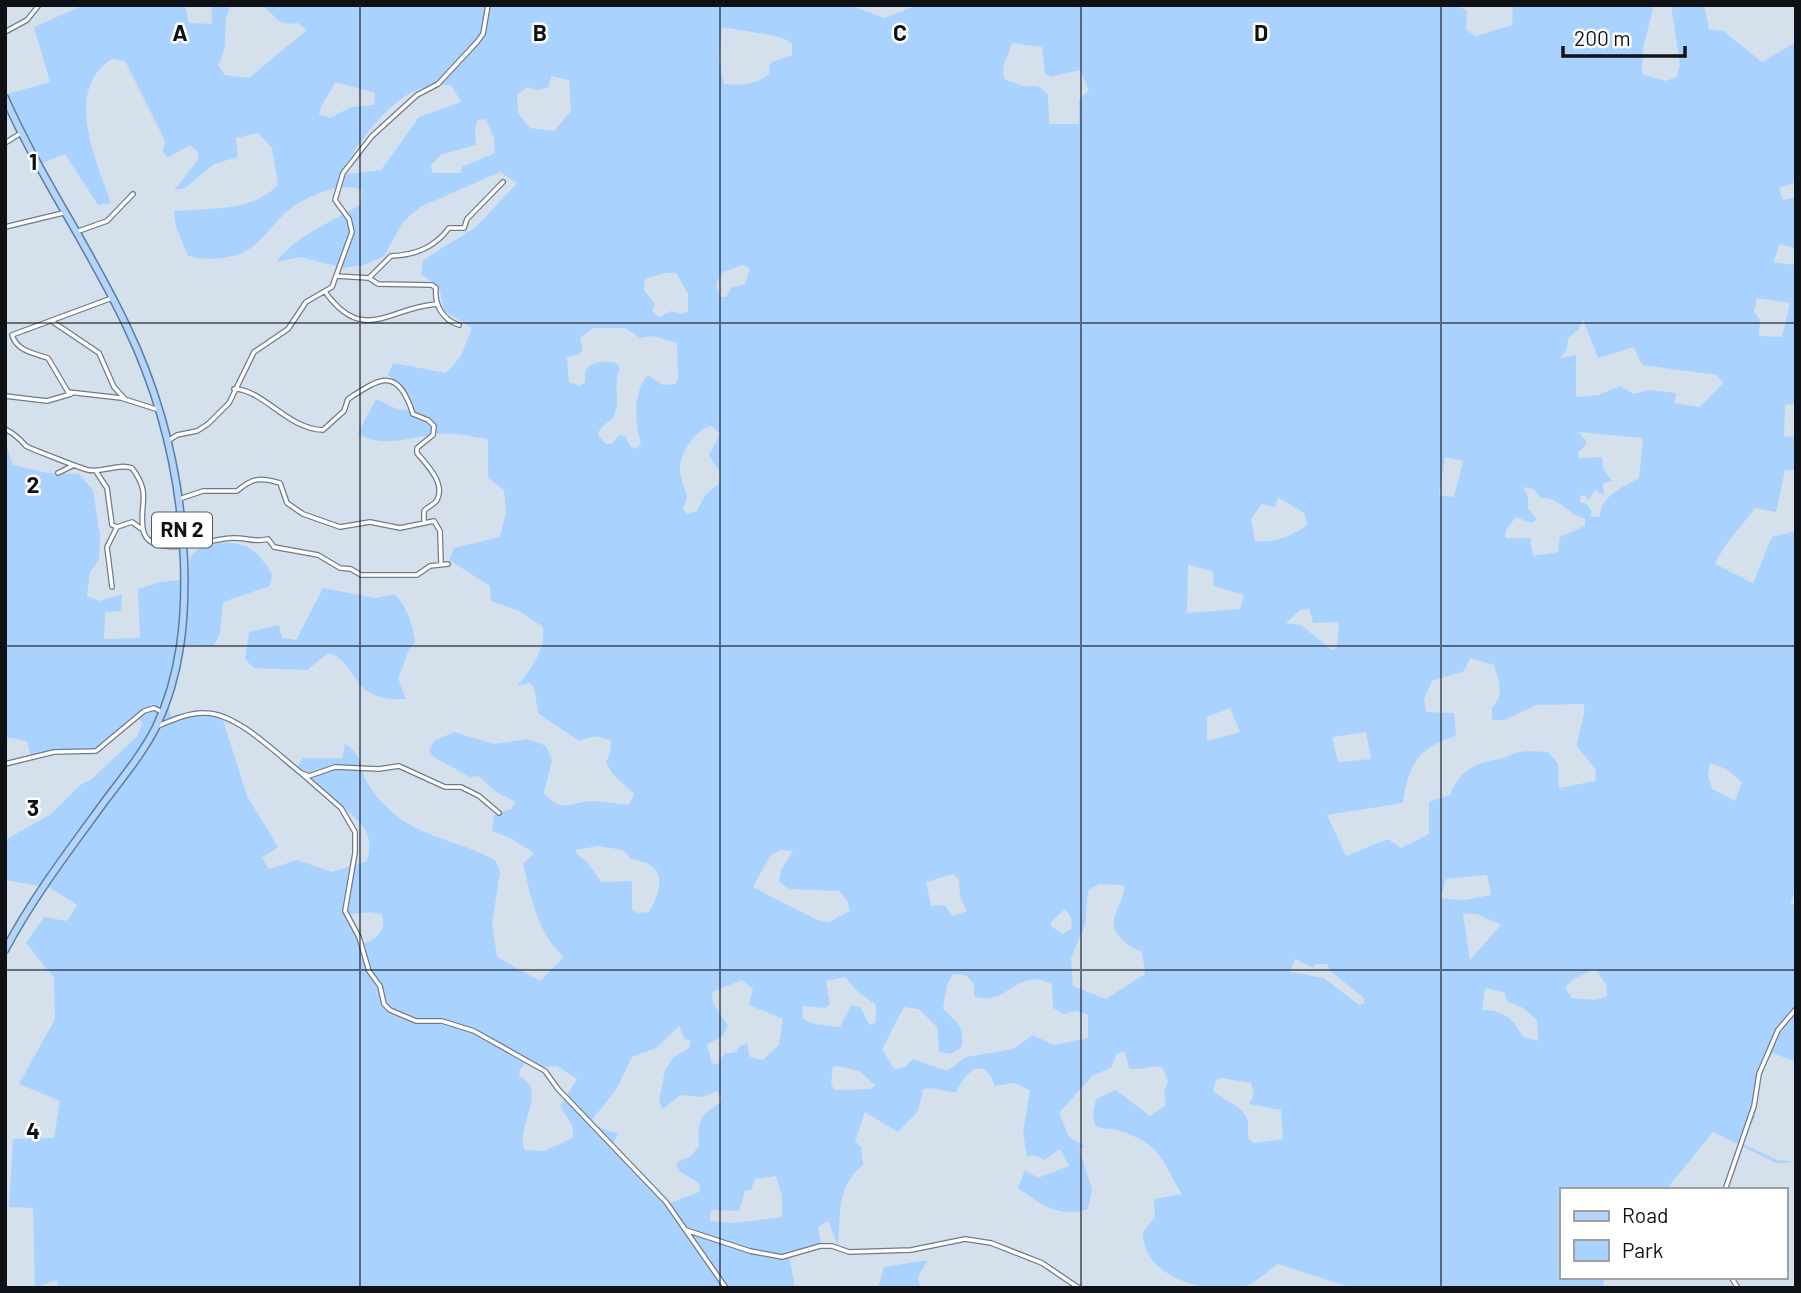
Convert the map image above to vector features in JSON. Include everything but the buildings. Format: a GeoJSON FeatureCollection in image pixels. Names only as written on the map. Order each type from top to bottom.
{"type":"FeatureCollection","features":[{"type":"Feature","properties":{"kind":"main road","name":"RN 2"},"geometry":{"type":"LineString","coordinates":[[5,98],[63,214],[113,298],[146,370],[168,441],[179,499],[184,548],[185,604],[180,647],[156,727],[36,898],[5,950]]}},
{"type":"Feature","properties":{"kind":"street"},"geometry":{"type":"LineString","coordinates":[[5,32],[27,20],[39,5]]}},
{"type":"Feature","properties":{"kind":"street"},"geometry":{"type":"LineString","coordinates":[[168,441],[177,435],[197,431],[208,424],[229,403],[254,352],[288,329],[306,302],[326,293],[337,276],[352,232],[349,219],[335,200],[343,173],[379,128],[417,95],[438,84],[477,42],[483,34],[488,5]]}},
{"type":"Feature","properties":{"kind":"street"},"geometry":{"type":"LineString","coordinates":[[5,143],[21,133]]}},
{"type":"Feature","properties":{"kind":"street"},"geometry":{"type":"LineString","coordinates":[[369,278],[391,256],[407,257],[432,246],[449,228],[464,228],[467,219],[503,182]]}},
{"type":"Feature","properties":{"kind":"street"},"geometry":{"type":"LineString","coordinates":[[74,232],[107,221],[133,194]]}},
{"type":"Feature","properties":{"kind":"street"},"geometry":{"type":"LineString","coordinates":[[5,227],[63,214]]}},
{"type":"Feature","properties":{"kind":"street"},"geometry":{"type":"LineString","coordinates":[[337,276],[369,278],[378,284],[432,285],[436,288],[437,304],[448,321],[459,325]]}},
{"type":"Feature","properties":{"kind":"street"},"geometry":{"type":"LineString","coordinates":[[326,293],[348,316],[373,322],[437,304]]}},
{"type":"Feature","properties":{"kind":"street"},"geometry":{"type":"LineString","coordinates":[[73,393],[60,384],[48,358],[22,350],[12,335],[113,298]]}},
{"type":"Feature","properties":{"kind":"street"},"geometry":{"type":"LineString","coordinates":[[52,321],[72,338],[99,353],[114,387],[125,399]]}},
{"type":"Feature","properties":{"kind":"street"},"geometry":{"type":"LineString","coordinates":[[234,389],[249,393],[292,423],[323,430],[344,411],[348,399],[377,381],[383,379],[393,382],[409,400],[413,414],[428,420],[434,426],[433,435],[417,448],[417,453],[433,470],[438,492],[436,502],[424,511],[424,521]]}},
{"type":"Feature","properties":{"kind":"street"},"geometry":{"type":"LineString","coordinates":[[5,396],[47,401],[73,393],[125,399],[159,410]]}},
{"type":"Feature","properties":{"kind":"street"},"geometry":{"type":"LineString","coordinates":[[5,429],[20,437],[29,447],[61,458],[104,479],[110,521],[117,527]]}},
{"type":"Feature","properties":{"kind":"street"},"geometry":{"type":"LineString","coordinates":[[58,473],[74,465]]}},
{"type":"Feature","properties":{"kind":"street"},"geometry":{"type":"LineString","coordinates":[[91,471],[122,466],[132,468],[146,494],[143,530]]}},
{"type":"Feature","properties":{"kind":"street"},"geometry":{"type":"LineString","coordinates":[[179,499],[203,491],[237,491],[249,481],[264,478],[280,483],[287,503],[303,514],[340,527],[370,522],[400,527],[424,521],[438,525],[441,564]]}},
{"type":"Feature","properties":{"kind":"street"},"geometry":{"type":"LineString","coordinates":[[112,587],[107,547],[117,527],[132,522],[155,542],[184,548],[201,541],[234,537],[259,542],[268,539],[274,547],[318,555],[340,568],[361,575],[417,575],[430,566],[448,564]]}},
{"type":"Feature","properties":{"kind":"street"},"geometry":{"type":"LineString","coordinates":[[5,764],[54,752],[96,751],[144,711],[154,708],[162,712]]}},
{"type":"Feature","properties":{"kind":"street"},"geometry":{"type":"LineString","coordinates":[[156,727],[191,715],[215,714],[256,736],[341,808],[355,832],[355,853],[345,911],[359,937],[369,971],[380,986],[384,1004],[390,1010],[416,1021],[442,1021],[474,1031],[545,1071],[666,1202],[726,1288]]}},
{"type":"Feature","properties":{"kind":"street"},"geometry":{"type":"LineString","coordinates":[[301,773],[309,776],[322,769],[349,766],[379,769],[399,766],[445,787],[461,787],[479,796],[499,813]]}},
{"type":"Feature","properties":{"kind":"street"},"geometry":{"type":"LineString","coordinates":[[5,930],[14,934]]}},
{"type":"Feature","properties":{"kind":"street"},"geometry":{"type":"LineString","coordinates":[[1726,1188],[1754,1107],[1759,1074],[1778,1030],[1796,1009]]}},
{"type":"Feature","properties":{"kind":"street"},"geometry":{"type":"LineString","coordinates":[[686,1230],[750,1251],[782,1257],[820,1246],[832,1246],[849,1252],[898,1251],[965,1239],[991,1243],[1042,1263],[1077,1287]]}},
{"type":"Feature","properties":{"kind":"green space"},"geometry":{"type":"Polygon","coordinates":[[[84,5],[185,5],[189,23],[212,24],[211,5],[232,5],[226,18],[224,48],[218,65],[225,75],[249,78],[307,30],[298,23],[280,21],[260,5],[849,5],[885,18],[917,5],[1425,5],[1460,7],[1467,11],[1466,30],[1476,36],[1512,25],[1513,5],[1654,5],[1643,48],[1642,74],[1665,81],[1677,77],[1680,65],[1671,5],[1704,5],[1709,29],[1723,31],[1762,62],[1796,42],[1796,182],[1779,188],[1783,200],[1796,197],[1796,249],[1780,244],[1773,262],[1796,265],[1796,403],[1785,405],[1784,436],[1796,437],[1796,470],[1785,470],[1776,512],[1755,508],[1728,542],[1715,564],[1753,583],[1772,537],[1796,531],[1796,889],[1790,904],[1796,905],[1796,1062],[1773,1053],[1758,1076],[1755,1118],[1739,1142],[1777,1160],[1796,1162],[1776,1163],[1713,1132],[1668,1188],[1560,1188],[1560,1279],[1604,1279],[1603,1288],[1352,1288],[1278,1264],[1245,1287],[1210,1288],[1178,1279],[1164,1271],[1145,1248],[1143,1232],[1155,1217],[1154,1199],[1182,1194],[1164,1162],[1152,1147],[1132,1135],[1095,1126],[1093,1113],[1096,1099],[1116,1090],[1150,1116],[1166,1105],[1164,1092],[1168,1081],[1163,1068],[1129,1068],[1125,1052],[1117,1053],[1111,1068],[1093,1075],[1059,1113],[1069,1137],[1085,1146],[1079,1149],[1092,1189],[1088,1209],[1078,1212],[1059,1211],[1042,1204],[1018,1188],[1025,1170],[1038,1178],[1069,1166],[1060,1149],[1045,1160],[1033,1155],[1027,1157],[1023,1133],[1030,1090],[1014,1083],[995,1086],[986,1071],[975,1069],[965,1077],[956,1092],[923,1089],[918,1111],[898,1132],[865,1112],[855,1141],[861,1147],[863,1165],[854,1173],[844,1192],[838,1246],[828,1221],[818,1227],[821,1244],[789,1255],[795,1288],[58,1288],[57,1280],[35,1288],[33,1208],[9,1207],[13,1139],[54,1138],[60,1101],[19,1084],[55,1019],[54,978],[26,943],[44,917],[67,921],[77,905],[50,888],[5,880],[5,840],[51,814],[137,736],[143,723],[139,719],[94,753],[61,752],[31,757],[27,741],[5,737],[5,442],[13,465],[48,473],[79,474],[93,490],[100,536],[99,560],[90,572],[87,596],[100,601],[122,594],[121,611],[105,612],[104,639],[140,638],[138,589],[161,582],[188,579],[190,557],[203,544],[244,545],[258,555],[272,574],[270,586],[223,602],[220,633],[214,646],[184,645],[168,708],[171,716],[209,711],[222,717],[247,796],[278,847],[262,858],[269,869],[297,860],[332,872],[367,861],[369,841],[362,825],[297,767],[303,758],[342,758],[345,743],[359,760],[372,791],[401,819],[426,833],[495,860],[500,872],[492,924],[497,957],[540,981],[564,957],[547,936],[533,902],[523,864],[534,853],[512,839],[492,831],[494,815],[511,809],[516,802],[496,792],[479,776],[470,777],[432,756],[429,750],[434,741],[454,732],[494,744],[528,739],[546,746],[552,760],[544,793],[557,804],[595,801],[629,805],[634,794],[612,773],[606,762],[611,740],[595,736],[579,741],[538,713],[534,687],[529,683],[517,686],[540,651],[543,627],[519,611],[491,601],[490,586],[449,560],[454,548],[500,537],[506,512],[504,490],[488,478],[488,439],[445,434],[378,441],[358,433],[376,399],[399,410],[415,409],[409,394],[388,375],[393,363],[446,373],[461,356],[472,328],[444,311],[439,287],[421,274],[423,260],[476,227],[517,183],[500,172],[420,207],[403,222],[384,256],[363,265],[344,268],[300,257],[276,262],[305,236],[361,204],[362,190],[345,187],[325,191],[297,204],[256,244],[242,253],[215,259],[188,256],[176,227],[174,211],[230,207],[268,194],[278,185],[272,148],[258,133],[236,138],[238,157],[214,164],[185,188],[174,190],[198,160],[198,152],[190,145],[167,158],[163,151],[165,141],[125,61],[112,59],[97,72],[89,89],[86,107],[92,147],[111,203],[98,205],[65,154],[40,164],[7,94],[50,82],[34,27],[84,5]],[[722,27],[719,60],[724,84],[753,83],[763,78],[769,74],[770,63],[792,55],[792,43],[769,35],[722,27]],[[1012,43],[1003,68],[1004,79],[1023,86],[1038,86],[1048,95],[1049,124],[1079,124],[1079,100],[1089,90],[1080,70],[1050,77],[1045,73],[1042,47],[1012,43]],[[551,76],[549,87],[538,90],[527,87],[517,95],[518,113],[530,128],[554,131],[571,111],[569,80],[551,76]],[[335,82],[319,114],[330,118],[351,107],[374,105],[375,93],[335,82]],[[451,85],[429,86],[401,99],[376,122],[339,175],[381,170],[419,117],[461,102],[451,85]],[[486,119],[478,120],[475,127],[476,145],[442,154],[430,166],[433,173],[460,173],[462,167],[495,153],[494,138],[486,119]],[[742,265],[721,273],[716,285],[720,297],[726,297],[731,288],[745,284],[750,268],[742,265]],[[664,273],[645,279],[644,290],[655,304],[652,310],[660,317],[671,311],[682,314],[688,311],[688,294],[676,273],[664,273]],[[1757,298],[1754,312],[1760,320],[1759,336],[1782,337],[1790,303],[1757,298]],[[1583,320],[1578,330],[1568,338],[1567,349],[1560,358],[1576,355],[1576,397],[1598,395],[1620,386],[1634,394],[1649,390],[1676,393],[1675,403],[1700,407],[1723,383],[1717,375],[1642,365],[1634,347],[1598,358],[1583,320]],[[593,328],[580,338],[583,350],[567,357],[569,382],[580,386],[585,382],[585,371],[595,363],[612,362],[620,368],[615,413],[598,435],[606,444],[612,444],[619,435],[625,436],[631,447],[637,449],[641,444],[636,418],[639,390],[648,375],[663,385],[675,384],[678,379],[677,343],[653,336],[640,338],[625,328],[593,328]],[[712,426],[700,431],[680,464],[687,498],[683,508],[686,514],[697,511],[705,495],[721,482],[719,471],[709,455],[720,434],[712,426]],[[1579,432],[1587,443],[1578,453],[1579,458],[1602,457],[1603,469],[1612,481],[1603,484],[1604,495],[1595,490],[1588,501],[1585,495],[1581,496],[1580,503],[1586,503],[1592,512],[1590,516],[1600,517],[1608,498],[1639,478],[1643,438],[1579,432]],[[1445,457],[1439,495],[1454,497],[1463,461],[1445,457]],[[1523,487],[1528,497],[1528,508],[1537,520],[1531,523],[1516,517],[1506,530],[1505,538],[1530,538],[1533,556],[1558,552],[1560,537],[1585,526],[1585,518],[1579,517],[1554,500],[1541,498],[1534,489],[1523,487]],[[1278,497],[1275,507],[1262,504],[1251,519],[1255,541],[1283,538],[1307,525],[1304,513],[1278,497]],[[1188,565],[1187,613],[1240,609],[1244,595],[1214,586],[1213,571],[1188,565]],[[1309,608],[1299,611],[1286,623],[1301,625],[1332,650],[1337,648],[1339,622],[1313,623],[1309,608]],[[1470,658],[1464,671],[1432,681],[1424,699],[1426,712],[1454,713],[1456,736],[1432,746],[1417,759],[1408,778],[1403,803],[1327,815],[1346,856],[1388,839],[1401,848],[1429,834],[1429,802],[1450,795],[1463,774],[1475,766],[1515,753],[1548,752],[1558,764],[1559,788],[1595,781],[1596,770],[1577,746],[1584,704],[1537,705],[1504,720],[1492,720],[1492,708],[1500,693],[1494,665],[1470,658]],[[1230,708],[1207,717],[1207,741],[1240,732],[1230,708]],[[1366,732],[1332,737],[1338,762],[1371,759],[1366,732]],[[1710,763],[1708,775],[1712,789],[1735,801],[1742,782],[1726,769],[1710,763]],[[598,846],[576,850],[601,882],[632,881],[632,910],[637,913],[649,912],[657,894],[659,878],[657,871],[651,866],[631,859],[623,850],[598,846]],[[781,850],[770,856],[753,887],[817,920],[829,922],[850,911],[847,900],[839,891],[790,889],[779,882],[781,870],[793,851],[781,850]],[[953,874],[926,882],[931,906],[944,905],[953,916],[967,911],[960,896],[959,879],[953,874]],[[1487,875],[1446,879],[1441,898],[1463,900],[1491,895],[1487,875]],[[1099,884],[1088,890],[1085,925],[1071,958],[1073,986],[1106,999],[1145,974],[1142,951],[1127,944],[1115,930],[1115,917],[1124,885],[1099,884]],[[1065,909],[1051,922],[1052,927],[1063,934],[1071,929],[1072,923],[1065,909]],[[351,914],[360,943],[371,941],[381,930],[382,914],[351,914]],[[1463,914],[1470,960],[1501,925],[1477,914],[1463,914]],[[1295,959],[1290,972],[1324,978],[1359,1005],[1364,1003],[1364,998],[1330,971],[1327,964],[1316,964],[1313,968],[1295,959]],[[1595,969],[1573,979],[1565,988],[1572,998],[1596,1000],[1607,996],[1606,984],[1595,969]],[[953,974],[947,985],[943,1009],[961,1030],[961,1048],[951,1054],[939,1052],[937,1027],[919,1009],[904,1007],[882,1049],[894,1069],[905,1067],[913,1059],[947,1071],[966,1057],[1013,1049],[1033,1035],[1054,1045],[1088,1038],[1088,1015],[1076,1011],[1064,1014],[1053,1008],[1052,984],[1040,980],[1029,980],[995,997],[985,998],[974,996],[974,984],[966,975],[953,974]],[[845,977],[826,981],[830,1004],[825,1008],[802,1006],[803,1019],[814,1024],[840,1027],[851,1006],[859,1007],[871,1025],[876,1022],[876,1005],[857,991],[845,977]],[[742,980],[712,992],[713,1003],[728,1026],[723,1035],[707,1045],[712,1063],[718,1065],[724,1054],[737,1052],[739,1046],[747,1044],[750,1057],[763,1060],[779,1045],[783,1019],[749,1005],[753,989],[742,980]],[[1485,988],[1482,1010],[1507,1016],[1523,1037],[1538,1041],[1537,1020],[1523,1008],[1507,1001],[1505,993],[1485,988]],[[679,1026],[656,1048],[632,1057],[617,1088],[592,1120],[594,1125],[618,1134],[613,1144],[670,1203],[699,1192],[700,1184],[679,1171],[676,1163],[691,1156],[699,1146],[701,1120],[722,1098],[717,1091],[702,1097],[680,1095],[663,1109],[659,1102],[665,1070],[673,1058],[689,1048],[691,1041],[685,1039],[679,1026]],[[527,1061],[519,1071],[520,1077],[528,1083],[531,1100],[524,1132],[525,1150],[544,1151],[573,1138],[573,1127],[560,1106],[577,1079],[557,1066],[538,1067],[527,1061]],[[838,1066],[833,1067],[831,1084],[835,1090],[871,1089],[875,1085],[859,1071],[838,1066]],[[1221,1078],[1216,1080],[1213,1091],[1238,1107],[1246,1116],[1249,1140],[1254,1143],[1283,1139],[1281,1110],[1249,1104],[1254,1094],[1251,1083],[1221,1078]],[[776,1176],[755,1179],[751,1190],[745,1191],[739,1211],[711,1210],[710,1221],[736,1223],[782,1217],[782,1196],[776,1176]]]}},
{"type":"Feature","properties":{"kind":"green space"},"geometry":{"type":"Polygon","coordinates":[[[323,588],[375,598],[395,594],[409,616],[415,642],[398,678],[406,699],[374,694],[357,681],[346,665],[328,653],[307,670],[254,668],[245,659],[249,632],[279,625],[282,638],[296,640],[323,588]]]}},
{"type":"Feature","properties":{"kind":"green space"},"geometry":{"type":"Polygon","coordinates":[[[928,1260],[918,1277],[920,1288],[878,1288],[884,1267],[928,1260]]]}}]}
